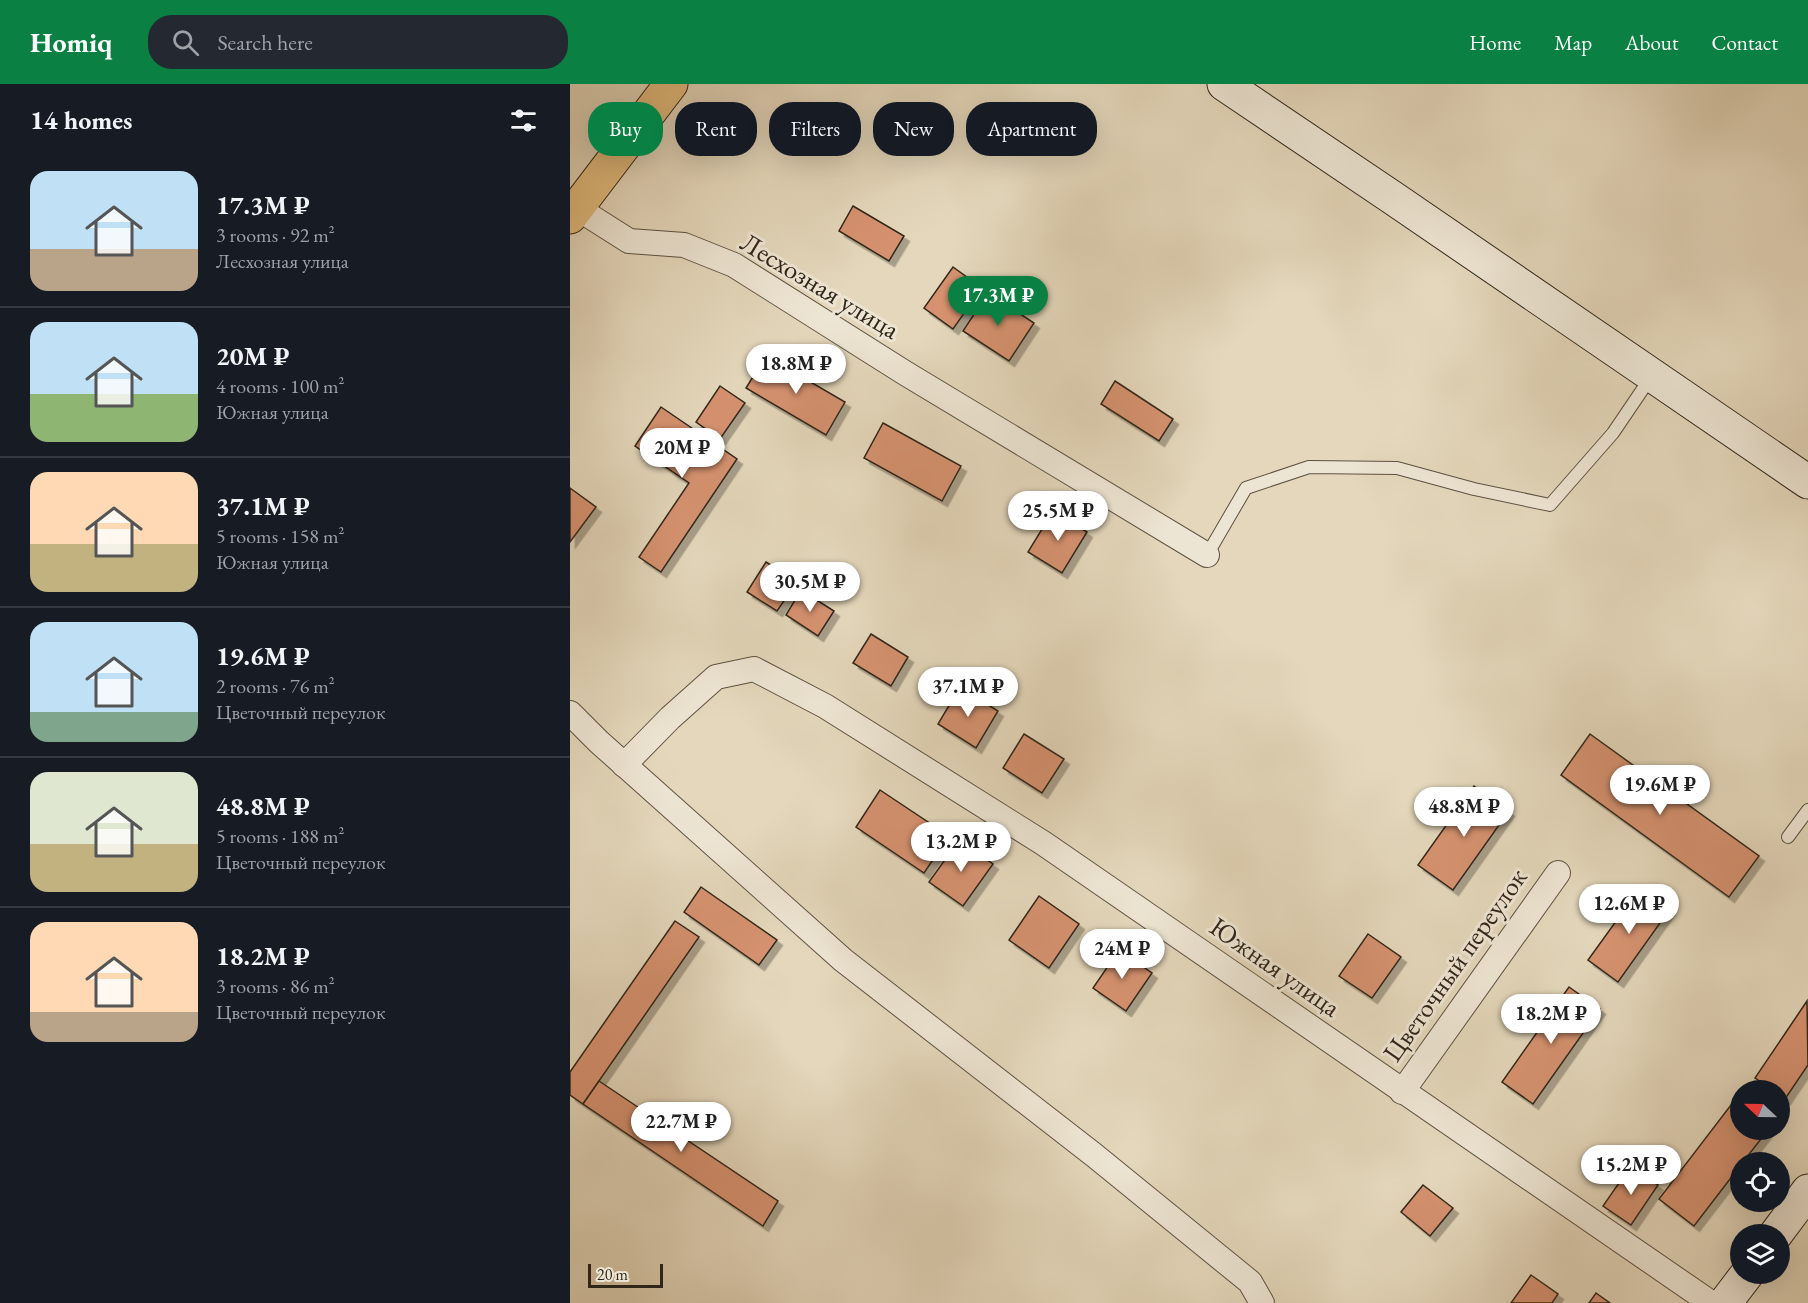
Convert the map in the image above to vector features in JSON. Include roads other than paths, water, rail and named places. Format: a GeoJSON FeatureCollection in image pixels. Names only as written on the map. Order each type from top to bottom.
{"type":"FeatureCollection","features":[{"type":"Feature","properties":{"kind":"highway"},"geometry":{"type":"LineString","coordinates":[[573,212],[671,84]]}},
{"type":"Feature","properties":{"kind":"main road"},"geometry":{"type":"LineString","coordinates":[[1224,84],[1808,482]]}},
{"type":"Feature","properties":{"kind":"main road"},"geometry":{"type":"LineString","coordinates":[[1783,1224],[1808,1191]]}},
{"type":"Feature","properties":{"kind":"main road"},"geometry":{"type":"LineString","coordinates":[[1725,1303],[1739,1284]]}},
{"type":"Feature","properties":{"kind":"street","name":"Лесхозная улица"},"geometry":{"type":"LineString","coordinates":[[573,212],[629,241],[684,245],[734,265],[905,373],[1207,555]]}},
{"type":"Feature","properties":{"kind":"street","name":"Южная улица"},"geometry":{"type":"LineString","coordinates":[[624,765],[670,718],[716,677],[754,669],[825,706],[1043,843],[1711,1303]]}},
{"type":"Feature","properties":{"kind":"street"},"geometry":{"type":"LineString","coordinates":[[570,713],[624,765],[843,960],[1094,1155],[1250,1282],[1262,1303]]}},
{"type":"Feature","properties":{"kind":"street","name":"Цветочный переулок"},"geometry":{"type":"LineString","coordinates":[[1402,1092],[1558,873]]}},
{"type":"Feature","properties":{"kind":"lane"},"geometry":{"type":"LineString","coordinates":[[1207,555],[1246,488],[1308,467],[1397,468],[1474,489],[1550,506],[1613,432],[1652,375]]}},
{"type":"Feature","properties":{"kind":"lane"},"geometry":{"type":"LineString","coordinates":[[1788,837],[1808,810]]}}]}
